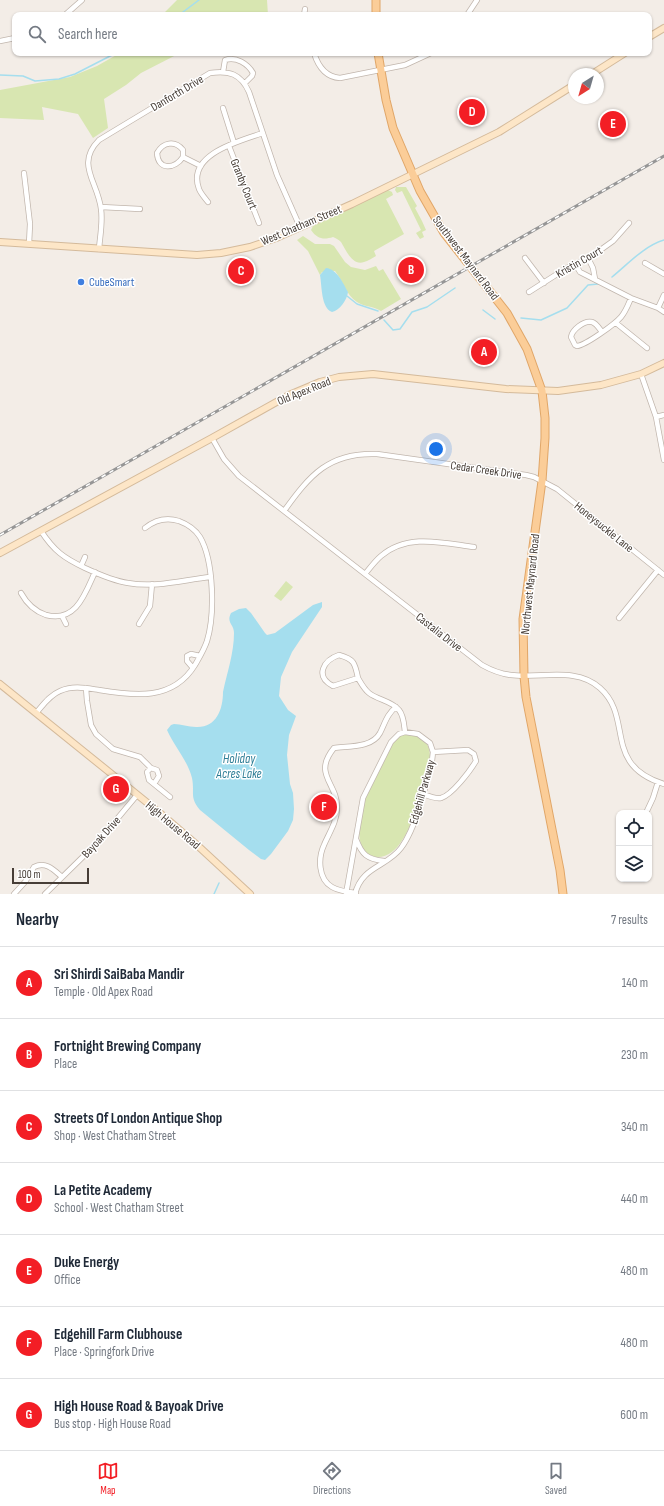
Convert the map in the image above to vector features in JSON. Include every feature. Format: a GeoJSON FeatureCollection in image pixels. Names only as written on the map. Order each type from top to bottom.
{"type":"FeatureCollection","features":[{"type":"Feature","properties":{"kind":"main road"},"geometry":{"type":"LineString","coordinates":[[376,0],[376,12]]}},
{"type":"Feature","properties":{"kind":"main road"},"geometry":{"type":"LineString","coordinates":[[652,35],[664,28]]}},
{"type":"Feature","properties":{"kind":"main road","name":"Southwest Maynard Road"},"geometry":{"type":"LineString","coordinates":[[378,56],[393,128],[412,174],[430,210],[444,233],[511,319],[527,349],[542,391]]}},
{"type":"Feature","properties":{"kind":"main road"},"geometry":{"type":"LineString","coordinates":[[601,68],[620,56]]}},
{"type":"Feature","properties":{"kind":"main road","name":"West Chatham Street"},"geometry":{"type":"LineString","coordinates":[[0,242],[197,255],[221,253],[250,247],[276,238],[352,204],[499,132],[568,89]]}},
{"type":"Feature","properties":{"kind":"main road","name":"Old Apex Road"},"geometry":{"type":"LineString","coordinates":[[0,553],[289,395],[320,382],[339,377],[373,374],[506,389],[542,391],[576,390],[641,374],[664,363]]}},
{"type":"Feature","properties":{"kind":"main road","name":"Northwest Maynard Road"},"geometry":{"type":"LineString","coordinates":[[542,391],[545,418],[545,438],[542,481],[523,619],[524,676],[526,697],[560,870],[563,894]]}},
{"type":"Feature","properties":{"kind":"main road","name":"High House Road"},"geometry":{"type":"LineString","coordinates":[[0,684],[197,845],[250,894]]}},
{"type":"Feature","properties":{"kind":"street"},"geometry":{"type":"LineString","coordinates":[[68,12],[82,0]]}},
{"type":"Feature","properties":{"kind":"street"},"geometry":{"type":"LineString","coordinates":[[469,12],[478,0]]}},
{"type":"Feature","properties":{"kind":"street"},"geometry":{"type":"LineString","coordinates":[[0,41],[12,39]]}},
{"type":"Feature","properties":{"kind":"street"},"geometry":{"type":"LineString","coordinates":[[315,56],[324,72],[335,78],[348,77],[411,63],[425,56]]}},
{"type":"Feature","properties":{"kind":"street"},"geometry":{"type":"LineString","coordinates":[[245,83],[252,76],[252,73],[247,65],[232,58],[225,60],[223,72],[235,75],[245,83],[277,175],[300,227]]}},
{"type":"Feature","properties":{"kind":"street","name":"Danforth Drive"},"geometry":{"type":"LineString","coordinates":[[99,249],[102,217],[101,207],[88,166],[90,153],[94,145],[99,140],[210,73],[223,72]]}},
{"type":"Feature","properties":{"kind":"street"},"geometry":{"type":"LineString","coordinates":[[223,108],[234,143]]}},
{"type":"Feature","properties":{"kind":"street"},"geometry":{"type":"LineString","coordinates":[[208,202],[198,185],[198,176],[201,166],[208,157],[234,143],[263,134]]}},
{"type":"Feature","properties":{"kind":"street"},"geometry":{"type":"LineString","coordinates":[[174,143],[178,144],[183,150],[183,157],[178,163],[163,166],[157,158],[157,154],[162,147],[174,143]]}},
{"type":"Feature","properties":{"kind":"street","name":"Granby Court"},"geometry":{"type":"LineString","coordinates":[[229,146],[260,223]]}},
{"type":"Feature","properties":{"kind":"street"},"geometry":{"type":"LineString","coordinates":[[183,157],[201,166]]}},
{"type":"Feature","properties":{"kind":"street"},"geometry":{"type":"LineString","coordinates":[[24,173],[30,224],[29,244]]}},
{"type":"Feature","properties":{"kind":"street"},"geometry":{"type":"LineString","coordinates":[[101,207],[140,209]]}},
{"type":"Feature","properties":{"kind":"street","name":"Kristin Court"},"geometry":{"type":"LineString","coordinates":[[529,292],[575,264],[588,258],[613,241],[629,223]]}},
{"type":"Feature","properties":{"kind":"street"},"geometry":{"type":"LineString","coordinates":[[525,258],[544,283]]}},
{"type":"Feature","properties":{"kind":"street"},"geometry":{"type":"LineString","coordinates":[[588,258],[593,268],[594,279]]}},
{"type":"Feature","properties":{"kind":"street"},"geometry":{"type":"LineString","coordinates":[[645,263],[664,274]]}},
{"type":"Feature","properties":{"kind":"street"},"geometry":{"type":"LineString","coordinates":[[575,264],[580,272],[631,298],[658,308],[664,312]]}},
{"type":"Feature","properties":{"kind":"street"},"geometry":{"type":"LineString","coordinates":[[658,308],[664,295]]}},
{"type":"Feature","properties":{"kind":"street"},"geometry":{"type":"LineString","coordinates":[[602,332],[595,324],[589,322],[584,323],[572,332],[571,337],[575,345],[580,346],[594,338],[616,322],[624,312],[631,298]]}},
{"type":"Feature","properties":{"kind":"street"},"geometry":{"type":"LineString","coordinates":[[616,322],[647,348]]}},
{"type":"Feature","properties":{"kind":"street"},"geometry":{"type":"LineString","coordinates":[[641,374],[656,418],[664,460]]}},
{"type":"Feature","properties":{"kind":"street"},"geometry":{"type":"LineString","coordinates":[[656,418],[664,415]]}},
{"type":"Feature","properties":{"kind":"street","name":"Castalia Drive"},"geometry":{"type":"LineString","coordinates":[[212,438],[224,459],[235,472],[482,665],[504,674],[524,676],[574,676],[587,679],[599,686],[613,704],[621,741],[627,756],[640,773],[664,784]]}},
{"type":"Feature","properties":{"kind":"street","name":"Cedar Creek Drive"},"geometry":{"type":"LineString","coordinates":[[284,511],[304,484],[315,473],[332,462],[356,455],[368,454],[387,456],[526,475],[542,481]]}},
{"type":"Feature","properties":{"kind":"street","name":"Honeysuckle Lane"},"geometry":{"type":"LineString","coordinates":[[542,481],[557,489],[664,575]]}},
{"type":"Feature","properties":{"kind":"street"},"geometry":{"type":"LineString","coordinates":[[36,713],[52,696],[60,691],[71,688],[86,688],[133,695],[153,694],[174,685],[185,677],[193,668],[206,642],[211,621],[212,597],[204,545],[192,527],[170,519],[153,521],[145,528]]}},
{"type":"Feature","properties":{"kind":"street"},"geometry":{"type":"LineString","coordinates":[[41,531],[58,552],[68,560],[95,572],[126,583],[152,584],[210,577]]}},
{"type":"Feature","properties":{"kind":"street"},"geometry":{"type":"LineString","coordinates":[[365,574],[383,554],[398,545],[410,542],[433,541],[474,547]]}},
{"type":"Feature","properties":{"kind":"street"},"geometry":{"type":"LineString","coordinates":[[81,566],[85,558]]}},
{"type":"Feature","properties":{"kind":"street"},"geometry":{"type":"LineString","coordinates":[[619,618],[658,570]]}},
{"type":"Feature","properties":{"kind":"street"},"geometry":{"type":"LineString","coordinates":[[21,593],[26,602],[34,610],[56,617],[62,616],[72,611],[80,603],[95,572]]}},
{"type":"Feature","properties":{"kind":"street"},"geometry":{"type":"LineString","coordinates":[[139,624],[150,606],[152,584]]}},
{"type":"Feature","properties":{"kind":"street"},"geometry":{"type":"LineString","coordinates":[[62,616],[66,624]]}},
{"type":"Feature","properties":{"kind":"street"},"geometry":{"type":"LineString","coordinates":[[193,668],[187,661],[187,656],[191,654],[200,656]]}},
{"type":"Feature","properties":{"kind":"street"},"geometry":{"type":"LineString","coordinates":[[346,893],[362,804],[367,790],[391,742],[399,734],[405,732],[402,716],[396,707],[369,694],[358,678],[353,662],[344,656],[339,655],[334,656],[324,665],[323,676],[325,680],[333,686],[358,678]]}},
{"type":"Feature","properties":{"kind":"street"},"geometry":{"type":"LineString","coordinates":[[86,688],[86,701],[91,725],[96,734],[113,749],[140,757],[151,768],[156,769],[159,774],[159,778],[154,784]]}},
{"type":"Feature","properties":{"kind":"street"},"geometry":{"type":"LineString","coordinates":[[356,894],[346,893],[330,886],[323,876],[320,865],[323,846],[335,822],[337,810],[336,797],[325,773],[327,758],[334,748],[363,745],[373,742],[379,734],[387,716],[396,707]]}},
{"type":"Feature","properties":{"kind":"street","name":"Edgehill Parkway"},"geometry":{"type":"LineString","coordinates":[[356,894],[360,882],[364,876],[396,854],[404,843],[412,828],[423,794],[433,752],[430,743],[424,737],[412,732],[405,732]]}},
{"type":"Feature","properties":{"kind":"street"},"geometry":{"type":"LineString","coordinates":[[423,794],[440,798],[448,794],[473,767],[476,761],[474,754],[468,750],[433,752]]}},
{"type":"Feature","properties":{"kind":"street"},"geometry":{"type":"LineString","coordinates":[[151,768],[148,770],[147,775],[149,780],[170,798]]}},
{"type":"Feature","properties":{"kind":"street"},"geometry":{"type":"LineString","coordinates":[[647,810],[658,782]]}},
{"type":"Feature","properties":{"kind":"street","name":"Bayoak Drive"},"geometry":{"type":"LineString","coordinates":[[45,894],[97,843],[137,795]]}},
{"type":"Feature","properties":{"kind":"street"},"geometry":{"type":"LineString","coordinates":[[356,839],[359,848],[366,856],[384,861]]}},
{"type":"Feature","properties":{"kind":"street"},"geometry":{"type":"LineString","coordinates":[[14,894],[37,865],[40,864],[51,868],[62,877]]}},
{"type":"Feature","properties":{"kind":"green space"},"geometry":{"type":"Polygon","coordinates":[[[177,0],[267,0],[268,12],[165,12],[177,0]]]}},
{"type":"Feature","properties":{"kind":"green space"},"geometry":{"type":"Polygon","coordinates":[[[115,56],[174,56],[141,73],[104,99],[108,128],[93,138],[78,114],[42,107],[44,120],[0,118],[0,90],[70,77],[97,66],[115,56]]]}},
{"type":"Feature","properties":{"kind":"green space"},"geometry":{"type":"Polygon","coordinates":[[[396,187],[406,187],[417,206],[415,208],[426,230],[422,232],[424,237],[420,239],[416,233],[421,230],[402,191],[397,193],[395,190],[396,187]]]}},
{"type":"Feature","properties":{"kind":"green space"},"geometry":{"type":"Polygon","coordinates":[[[388,190],[392,192],[393,195],[386,199],[404,234],[374,251],[376,256],[364,262],[356,262],[347,253],[341,242],[333,237],[318,237],[311,230],[313,226],[388,190]]]}},
{"type":"Feature","properties":{"kind":"green space"},"geometry":{"type":"Polygon","coordinates":[[[303,236],[315,244],[330,244],[334,246],[345,262],[351,267],[365,270],[376,266],[379,271],[383,269],[401,299],[381,311],[357,302],[347,292],[335,271],[322,272],[320,275],[308,251],[297,240],[303,236]]]}},
{"type":"Feature","properties":{"kind":"green space"},"geometry":{"type":"Polygon","coordinates":[[[286,581],[293,587],[281,601],[274,596],[286,581]]]}},
{"type":"Feature","properties":{"kind":"green space"},"geometry":{"type":"Polygon","coordinates":[[[410,733],[422,738],[429,747],[430,751],[416,812],[407,833],[394,851],[384,856],[376,857],[368,854],[362,848],[359,829],[362,808],[368,791],[393,742],[397,737],[410,733]]]}},
{"type":"Feature","properties":{"kind":"water"},"geometry":{"type":"Polygon","coordinates":[[[326,268],[330,269],[336,274],[348,292],[343,304],[332,312],[328,310],[326,306],[322,290],[320,275],[326,268]]]}},
{"type":"Feature","properties":{"kind":"water","name":"Holiday Acres Lake"},"geometry":{"type":"Polygon","coordinates":[[[322,602],[322,607],[292,652],[281,677],[279,696],[288,710],[296,716],[289,735],[287,755],[294,809],[293,820],[288,831],[265,860],[261,859],[249,850],[200,810],[193,798],[193,783],[190,772],[167,730],[174,724],[203,727],[217,717],[222,705],[223,692],[233,648],[234,630],[229,619],[231,613],[239,609],[246,608],[267,635],[275,633],[313,605],[322,602]]]}},
{"type":"Feature","properties":{"kind":"waterway"},"geometry":{"type":"LineString","coordinates":[[183,12],[199,0]]}},
{"type":"Feature","properties":{"kind":"waterway"},"geometry":{"type":"LineString","coordinates":[[0,75],[23,76],[35,81],[59,79],[75,74],[110,56]]}},
{"type":"Feature","properties":{"kind":"waterway"},"geometry":{"type":"LineString","coordinates":[[612,277],[650,246],[664,240]]}},
{"type":"Feature","properties":{"kind":"waterway"},"geometry":{"type":"LineString","coordinates":[[521,318],[541,320],[567,308],[588,285],[598,284]]}},
{"type":"Feature","properties":{"kind":"waterway"},"geometry":{"type":"LineString","coordinates":[[384,320],[393,330],[400,329],[412,312],[427,307],[455,288]]}},
{"type":"Feature","properties":{"kind":"waterway"},"geometry":{"type":"LineString","coordinates":[[347,296],[357,304],[378,311]]}},
{"type":"Feature","properties":{"kind":"waterway"},"geometry":{"type":"LineString","coordinates":[[483,310],[495,319]]}},
{"type":"Feature","properties":{"kind":"waterway"},"geometry":{"type":"LineString","coordinates":[[214,894],[219,883]]}},
{"type":"Feature","properties":{"kind":"railway"},"geometry":{"type":"LineString","coordinates":[[0,535],[664,156]]}},
{"type":"Feature","properties":{"kind":"place","name":"La Petite Academy"},"geometry":{"type":"Point","coordinates":[472,112]}},
{"type":"Feature","properties":{"kind":"place","name":"Duke Energy"},"geometry":{"type":"Point","coordinates":[613,124]}},
{"type":"Feature","properties":{"kind":"place","name":"Fortnight Brewing Company"},"geometry":{"type":"Point","coordinates":[411,270]}},
{"type":"Feature","properties":{"kind":"place","name":"Streets Of London Antique Shop"},"geometry":{"type":"Point","coordinates":[241,271]}},
{"type":"Feature","properties":{"kind":"place","name":"CubeSmart"},"geometry":{"type":"Point","coordinates":[81,282]}},
{"type":"Feature","properties":{"kind":"place","name":"Sri Shirdi SaiBaba Mandir"},"geometry":{"type":"Point","coordinates":[484,352]}},
{"type":"Feature","properties":{"kind":"place","name":"High House Road & Bayoak Drive"},"geometry":{"type":"Point","coordinates":[116,789]}},
{"type":"Feature","properties":{"kind":"place","name":"Edgehill Farm Clubhouse"},"geometry":{"type":"Point","coordinates":[324,807]}}]}
